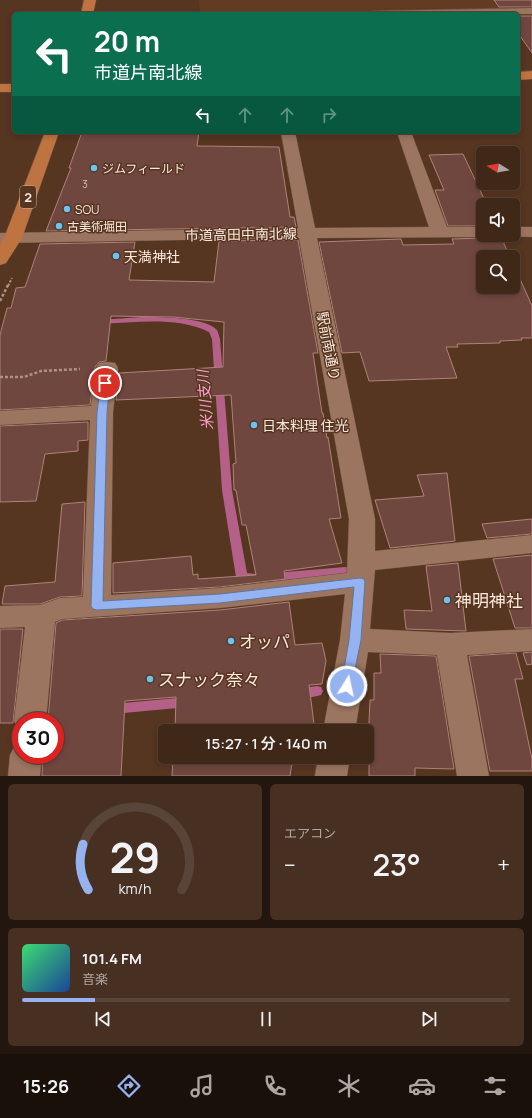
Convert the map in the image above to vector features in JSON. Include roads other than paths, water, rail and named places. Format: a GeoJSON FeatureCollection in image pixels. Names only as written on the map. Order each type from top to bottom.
{"type":"FeatureCollection","features":[{"type":"Feature","properties":{"kind":"main road"},"geometry":{"type":"LineString","coordinates":[[87,12],[90,0]]}},
{"type":"Feature","properties":{"kind":"main road"},"geometry":{"type":"LineString","coordinates":[[520,76],[532,75]]}},
{"type":"Feature","properties":{"kind":"main road"},"geometry":{"type":"LineString","coordinates":[[0,88],[12,88]]}},
{"type":"Feature","properties":{"kind":"main road","name":"2"},"geometry":{"type":"LineString","coordinates":[[3,249],[51,134]]}},
{"type":"Feature","properties":{"kind":"street"},"geometry":{"type":"LineString","coordinates":[[501,12],[532,11]]}},
{"type":"Feature","properties":{"kind":"street","name":"駅前南通り"},"geometry":{"type":"LineString","coordinates":[[288,134],[362,519],[361,572],[355,640],[340,724]]}},
{"type":"Feature","properties":{"kind":"street"},"geometry":{"type":"LineString","coordinates":[[405,134],[440,232]]}},
{"type":"Feature","properties":{"kind":"street","name":"市道高田中南北線"},"geometry":{"type":"LineString","coordinates":[[3,249],[308,233],[476,232]]}},
{"type":"Feature","properties":{"kind":"street"},"geometry":{"type":"LineString","coordinates":[[520,232],[532,232]]}},
{"type":"Feature","properties":{"kind":"street"},"geometry":{"type":"LineString","coordinates":[[97,606],[102,412],[107,368]]}},
{"type":"Feature","properties":{"kind":"street"},"geometry":{"type":"LineString","coordinates":[[0,418],[102,412]]}},
{"type":"Feature","properties":{"kind":"street"},"geometry":{"type":"LineString","coordinates":[[0,617],[42,616],[60,609],[220,598],[361,572],[532,544]]}},
{"type":"Feature","properties":{"kind":"street"},"geometry":{"type":"LineString","coordinates":[[31,712],[42,616]]}},
{"type":"Feature","properties":{"kind":"street"},"geometry":{"type":"LineString","coordinates":[[355,640],[450,644],[532,640]]}},
{"type":"Feature","properties":{"kind":"street"},"geometry":{"type":"LineString","coordinates":[[450,644],[473,776]]}},
{"type":"Feature","properties":{"kind":"street"},"geometry":{"type":"LineString","coordinates":[[24,776],[25,764]]}},
{"type":"Feature","properties":{"kind":"street"},"geometry":{"type":"LineString","coordinates":[[331,776],[333,764]]}},
{"type":"Feature","properties":{"kind":"waterway","name":"米川支川"},"geometry":{"type":"LineString","coordinates":[[99,322],[158,319],[173,320],[201,325],[213,331],[216,339],[227,490],[242,577],[253,577]]}},
{"type":"Feature","properties":{"kind":"waterway","name":"米川支川"},"geometry":{"type":"LineString","coordinates":[[274,577],[345,571]]}},
{"type":"Feature","properties":{"kind":"waterway"},"geometry":{"type":"LineString","coordinates":[[299,693],[317,691]]}},
{"type":"Feature","properties":{"kind":"waterway"},"geometry":{"type":"LineString","coordinates":[[113,709],[188,702]]}},
{"type":"Feature","properties":{"kind":"place","name":"ジムフィールド"},"geometry":{"type":"Point","coordinates":[94,168]}},
{"type":"Feature","properties":{"kind":"place","name":"SOU"},"geometry":{"type":"Point","coordinates":[67,209]}},
{"type":"Feature","properties":{"kind":"place","name":"古美術堀田"},"geometry":{"type":"Point","coordinates":[59,226]}},
{"type":"Feature","properties":{"kind":"place","name":"天満神社"},"geometry":{"type":"Point","coordinates":[116,256]}},
{"type":"Feature","properties":{"kind":"place","name":"日本料理 住光"},"geometry":{"type":"Point","coordinates":[254,425]}},
{"type":"Feature","properties":{"kind":"place","name":"神明神社"},"geometry":{"type":"Point","coordinates":[447,600]}},
{"type":"Feature","properties":{"kind":"place","name":"オッパ"},"geometry":{"type":"Point","coordinates":[231,641]}},
{"type":"Feature","properties":{"kind":"place","name":"スナック奈々"},"geometry":{"type":"Point","coordinates":[150,679]}}]}
